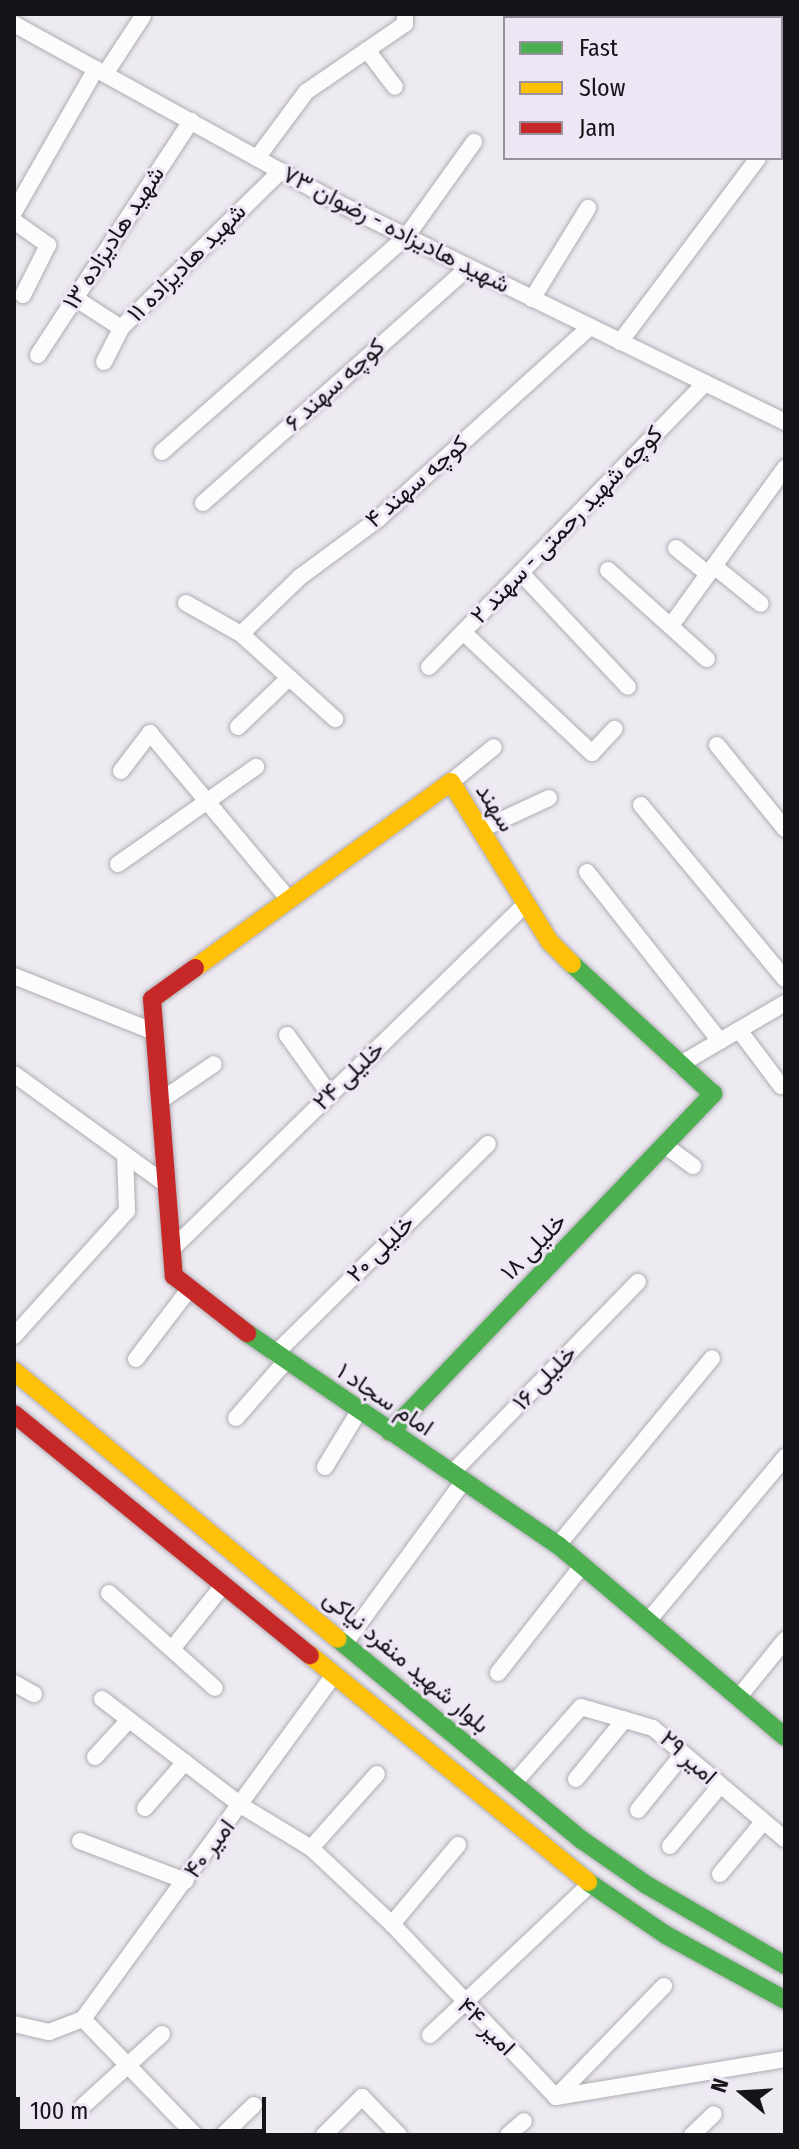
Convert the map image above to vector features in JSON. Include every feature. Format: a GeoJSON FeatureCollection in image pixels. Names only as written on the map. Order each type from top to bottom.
{"type":"FeatureCollection","features":[{"type":"Feature","properties":{"kind":"street"},"geometry":{"type":"LineString","coordinates":[[257,158],[306,92],[405,24],[405,14]]}},
{"type":"Feature","properties":{"kind":"street"},"geometry":{"type":"LineString","coordinates":[[14,212],[101,72],[143,16]]}},
{"type":"Feature","properties":{"kind":"street","name":"شهید هادیزاده - رضوان ۷۳"},"geometry":{"type":"LineString","coordinates":[[14,24],[406,237],[785,422]]}},
{"type":"Feature","properties":{"kind":"street"},"geometry":{"type":"LineString","coordinates":[[367,50],[395,87]]}},
{"type":"Feature","properties":{"kind":"street","name":"شهید هادیزاده ۱۳"},"geometry":{"type":"LineString","coordinates":[[38,355],[191,121]]}},
{"type":"Feature","properties":{"kind":"street"},"geometry":{"type":"LineString","coordinates":[[162,452],[406,237],[474,142]]}},
{"type":"Feature","properties":{"kind":"street"},"geometry":{"type":"LineString","coordinates":[[620,342],[756,160]]}},
{"type":"Feature","properties":{"kind":"street","name":"شهید هادیزاده ۱۱"},"geometry":{"type":"LineString","coordinates":[[104,362],[121,328],[281,171]]}},
{"type":"Feature","properties":{"kind":"street"},"geometry":{"type":"LineString","coordinates":[[532,299],[588,208]]}},
{"type":"Feature","properties":{"kind":"street"},"geometry":{"type":"LineString","coordinates":[[14,221],[48,245],[23,295]]}},
{"type":"Feature","properties":{"kind":"street","name":"کوچه سهند ۶"},"geometry":{"type":"LineString","coordinates":[[203,503],[468,268]]}},
{"type":"Feature","properties":{"kind":"street"},"geometry":{"type":"LineString","coordinates":[[75,298],[121,328]]}},
{"type":"Feature","properties":{"kind":"street","name":"کوچه سهند ۴"},"geometry":{"type":"LineString","coordinates":[[241,634],[300,577],[377,520],[590,327]]}},
{"type":"Feature","properties":{"kind":"street","name":"کوچه شهید رحمتی - سهند ۲"},"geometry":{"type":"LineString","coordinates":[[429,667],[705,383]]}},
{"type":"Feature","properties":{"kind":"street"},"geometry":{"type":"LineString","coordinates":[[672,624],[785,468]]}},
{"type":"Feature","properties":{"kind":"street"},"geometry":{"type":"LineString","coordinates":[[676,548],[761,604]]}},
{"type":"Feature","properties":{"kind":"street"},"geometry":{"type":"LineString","coordinates":[[608,570],[672,624],[707,659]]}},
{"type":"Feature","properties":{"kind":"street"},"geometry":{"type":"LineString","coordinates":[[521,573],[628,687]]}},
{"type":"Feature","properties":{"kind":"street"},"geometry":{"type":"LineString","coordinates":[[186,603],[241,634],[335,719]]}},
{"type":"Feature","properties":{"kind":"street"},"geometry":{"type":"LineString","coordinates":[[463,632],[592,753],[614,729]]}},
{"type":"Feature","properties":{"kind":"street"},"geometry":{"type":"LineString","coordinates":[[238,727],[289,678]]}},
{"type":"Feature","properties":{"kind":"street"},"geometry":{"type":"LineString","coordinates":[[121,771],[150,733],[289,900]]}},
{"type":"Feature","properties":{"kind":"street"},"geometry":{"type":"LineString","coordinates":[[717,745],[783,822]]}},
{"type":"Feature","properties":{"kind":"street"},"geometry":{"type":"LineString","coordinates":[[451,782],[494,747]]}},
{"type":"Feature","properties":{"kind":"street"},"geometry":{"type":"LineString","coordinates":[[118,864],[256,767]]}},
{"type":"Feature","properties":{"kind":"street","name":"سهند"},"geometry":{"type":"LineString","coordinates":[[152,999],[451,782],[550,942],[713,1094]]}},
{"type":"Feature","properties":{"kind":"street"},"geometry":{"type":"LineString","coordinates":[[480,830],[549,798]]}},
{"type":"Feature","properties":{"kind":"street"},"geometry":{"type":"LineString","coordinates":[[641,805],[785,979]]}},
{"type":"Feature","properties":{"kind":"street"},"geometry":{"type":"LineString","coordinates":[[587,872],[720,1041]]}},
{"type":"Feature","properties":{"kind":"street","name":"خلیلی ۲۴"},"geometry":{"type":"LineString","coordinates":[[172,1249],[526,904]]}},
{"type":"Feature","properties":{"kind":"street"},"geometry":{"type":"LineString","coordinates":[[14,976],[155,1032]]}},
{"type":"Feature","properties":{"kind":"street","name":"امام سجاد ۱"},"geometry":{"type":"LineString","coordinates":[[152,999],[174,1276],[280,1358],[558,1545],[785,1737]]}},
{"type":"Feature","properties":{"kind":"street"},"geometry":{"type":"LineString","coordinates":[[679,1065],[785,1003]]}},
{"type":"Feature","properties":{"kind":"street"},"geometry":{"type":"LineString","coordinates":[[739,1030],[781,1086]]}},
{"type":"Feature","properties":{"kind":"street"},"geometry":{"type":"LineString","coordinates":[[287,1035],[330,1095]]}},
{"type":"Feature","properties":{"kind":"street"},"geometry":{"type":"LineString","coordinates":[[160,1101],[214,1064]]}},
{"type":"Feature","properties":{"kind":"street"},"geometry":{"type":"LineString","coordinates":[[14,1074],[167,1185]]}},
{"type":"Feature","properties":{"kind":"street","name":"خلیلی ۱۸"},"geometry":{"type":"LineString","coordinates":[[390,1432],[713,1094]]}},
{"type":"Feature","properties":{"kind":"street","name":"خلیلی ۲۰"},"geometry":{"type":"LineString","coordinates":[[236,1418],[280,1358],[488,1144]]}},
{"type":"Feature","properties":{"kind":"street"},"geometry":{"type":"LineString","coordinates":[[664,1145],[693,1166]]}},
{"type":"Feature","properties":{"kind":"street"},"geometry":{"type":"LineString","coordinates":[[14,1336],[127,1211],[125,1155]]}},
{"type":"Feature","properties":{"kind":"street","name":"خلیلی ۱۶"},"geometry":{"type":"LineString","coordinates":[[345,1643],[457,1478],[638,1282]]}},
{"type":"Feature","properties":{"kind":"street"},"geometry":{"type":"LineString","coordinates":[[136,1359],[190,1288]]}},
{"type":"Feature","properties":{"kind":"street"},"geometry":{"type":"LineString","coordinates":[[558,1545],[712,1358]]}},
{"type":"Feature","properties":{"kind":"street","name":"بلوار شهید منفرد نیاکی"},"geometry":{"type":"LineString","coordinates":[[14,1371],[514,1783],[645,1884],[785,1965]]}},
{"type":"Feature","properties":{"kind":"street"},"geometry":{"type":"LineString","coordinates":[[325,1467],[359,1411]]}},
{"type":"Feature","properties":{"kind":"street"},"geometry":{"type":"LineString","coordinates":[[15,1417],[590,1884],[666,1935],[785,2000]]}},
{"type":"Feature","properties":{"kind":"street"},"geometry":{"type":"LineString","coordinates":[[648,1621],[785,1457]]}},
{"type":"Feature","properties":{"kind":"street"},"geometry":{"type":"LineString","coordinates":[[498,1673],[582,1566]]}},
{"type":"Feature","properties":{"kind":"street"},"geometry":{"type":"LineString","coordinates":[[172,1649],[224,1584]]}},
{"type":"Feature","properties":{"kind":"street"},"geometry":{"type":"LineString","coordinates":[[109,1593],[215,1688]]}},
{"type":"Feature","properties":{"kind":"street"},"geometry":{"type":"LineString","coordinates":[[738,1698],[785,1640]]}},
{"type":"Feature","properties":{"kind":"street","name":"امیر ۴۰"},"geometry":{"type":"LineString","coordinates":[[83,2019],[242,1806],[334,1675]]}},
{"type":"Feature","properties":{"kind":"street"},"geometry":{"type":"LineString","coordinates":[[14,1683],[34,1694]]}},
{"type":"Feature","properties":{"kind":"street","name":"امیر ۴۴"},"geometry":{"type":"LineString","coordinates":[[102,1699],[242,1806],[311,1848],[392,1924],[462,2002],[556,2097]]}},
{"type":"Feature","properties":{"kind":"street","name":"امیر ۲۹"},"geometry":{"type":"LineString","coordinates":[[514,1783],[581,1707],[653,1728],[719,1787],[785,1839]]}},
{"type":"Feature","properties":{"kind":"street"},"geometry":{"type":"LineString","coordinates":[[576,1779],[625,1719]]}},
{"type":"Feature","properties":{"kind":"street"},"geometry":{"type":"LineString","coordinates":[[95,1757],[129,1720]]}},
{"type":"Feature","properties":{"kind":"street"},"geometry":{"type":"LineString","coordinates":[[638,1810],[683,1754]]}},
{"type":"Feature","properties":{"kind":"street"},"geometry":{"type":"LineString","coordinates":[[145,1808],[185,1762]]}},
{"type":"Feature","properties":{"kind":"street"},"geometry":{"type":"LineString","coordinates":[[311,1848],[377,1774]]}},
{"type":"Feature","properties":{"kind":"street"},"geometry":{"type":"LineString","coordinates":[[670,1846],[719,1787]]}},
{"type":"Feature","properties":{"kind":"street"},"geometry":{"type":"LineString","coordinates":[[720,1874],[763,1822]]}},
{"type":"Feature","properties":{"kind":"street"},"geometry":{"type":"LineString","coordinates":[[80,1841],[186,1881]]}},
{"type":"Feature","properties":{"kind":"street"},"geometry":{"type":"LineString","coordinates":[[392,1924],[458,1845]]}},
{"type":"Feature","properties":{"kind":"street"},"geometry":{"type":"LineString","coordinates":[[430,2035],[590,1884]]}},
{"type":"Feature","properties":{"kind":"street"},"geometry":{"type":"LineString","coordinates":[[556,2097],[664,1986]]}},
{"type":"Feature","properties":{"kind":"street"},"geometry":{"type":"LineString","coordinates":[[14,2024],[49,2032],[83,2019],[195,2135]]}},
{"type":"Feature","properties":{"kind":"street"},"geometry":{"type":"LineString","coordinates":[[83,2106],[162,2034]]}},
{"type":"Feature","properties":{"kind":"street"},"geometry":{"type":"LineString","coordinates":[[556,2097],[785,2059]]}},
{"type":"Feature","properties":{"kind":"street"},"geometry":{"type":"LineString","coordinates":[[324,2135],[362,2097],[399,2135]]}},
{"type":"Feature","properties":{"kind":"street"},"geometry":{"type":"LineString","coordinates":[[223,2135],[254,2105]]}},
{"type":"Feature","properties":{"kind":"street"},"geometry":{"type":"LineString","coordinates":[[692,2135],[714,2114]]}},
{"type":"Feature","properties":{"kind":"street"},"geometry":{"type":"LineString","coordinates":[[508,2135],[524,2121]]}},
{"type":"Feature","properties":{"kind":"traffic: fast"},"geometry":{"type":"LineString","coordinates":[[390,1432],[713,1094],[572,964]]}},
{"type":"Feature","properties":{"kind":"traffic: fast"},"geometry":{"type":"LineString","coordinates":[[247,1333],[558,1545],[785,1737]]}},
{"type":"Feature","properties":{"kind":"traffic: fast"},"geometry":{"type":"LineString","coordinates":[[338,1639],[582,1840],[645,1884],[785,1965]]}},
{"type":"Feature","properties":{"kind":"traffic: fast"},"geometry":{"type":"LineString","coordinates":[[588,1882],[666,1935],[785,2000]]}},
{"type":"Feature","properties":{"kind":"traffic: slow"},"geometry":{"type":"LineString","coordinates":[[195,968],[451,782],[550,942],[572,964]]}},
{"type":"Feature","properties":{"kind":"traffic: slow"},"geometry":{"type":"LineString","coordinates":[[14,1371],[338,1639]]}},
{"type":"Feature","properties":{"kind":"traffic: slow"},"geometry":{"type":"LineString","coordinates":[[310,1655],[588,1882]]}},
{"type":"Feature","properties":{"kind":"traffic: jam"},"geometry":{"type":"LineString","coordinates":[[195,968],[152,999],[174,1276],[247,1333]]}},
{"type":"Feature","properties":{"kind":"traffic: jam"},"geometry":{"type":"LineString","coordinates":[[14,1414],[310,1655]]}}]}
